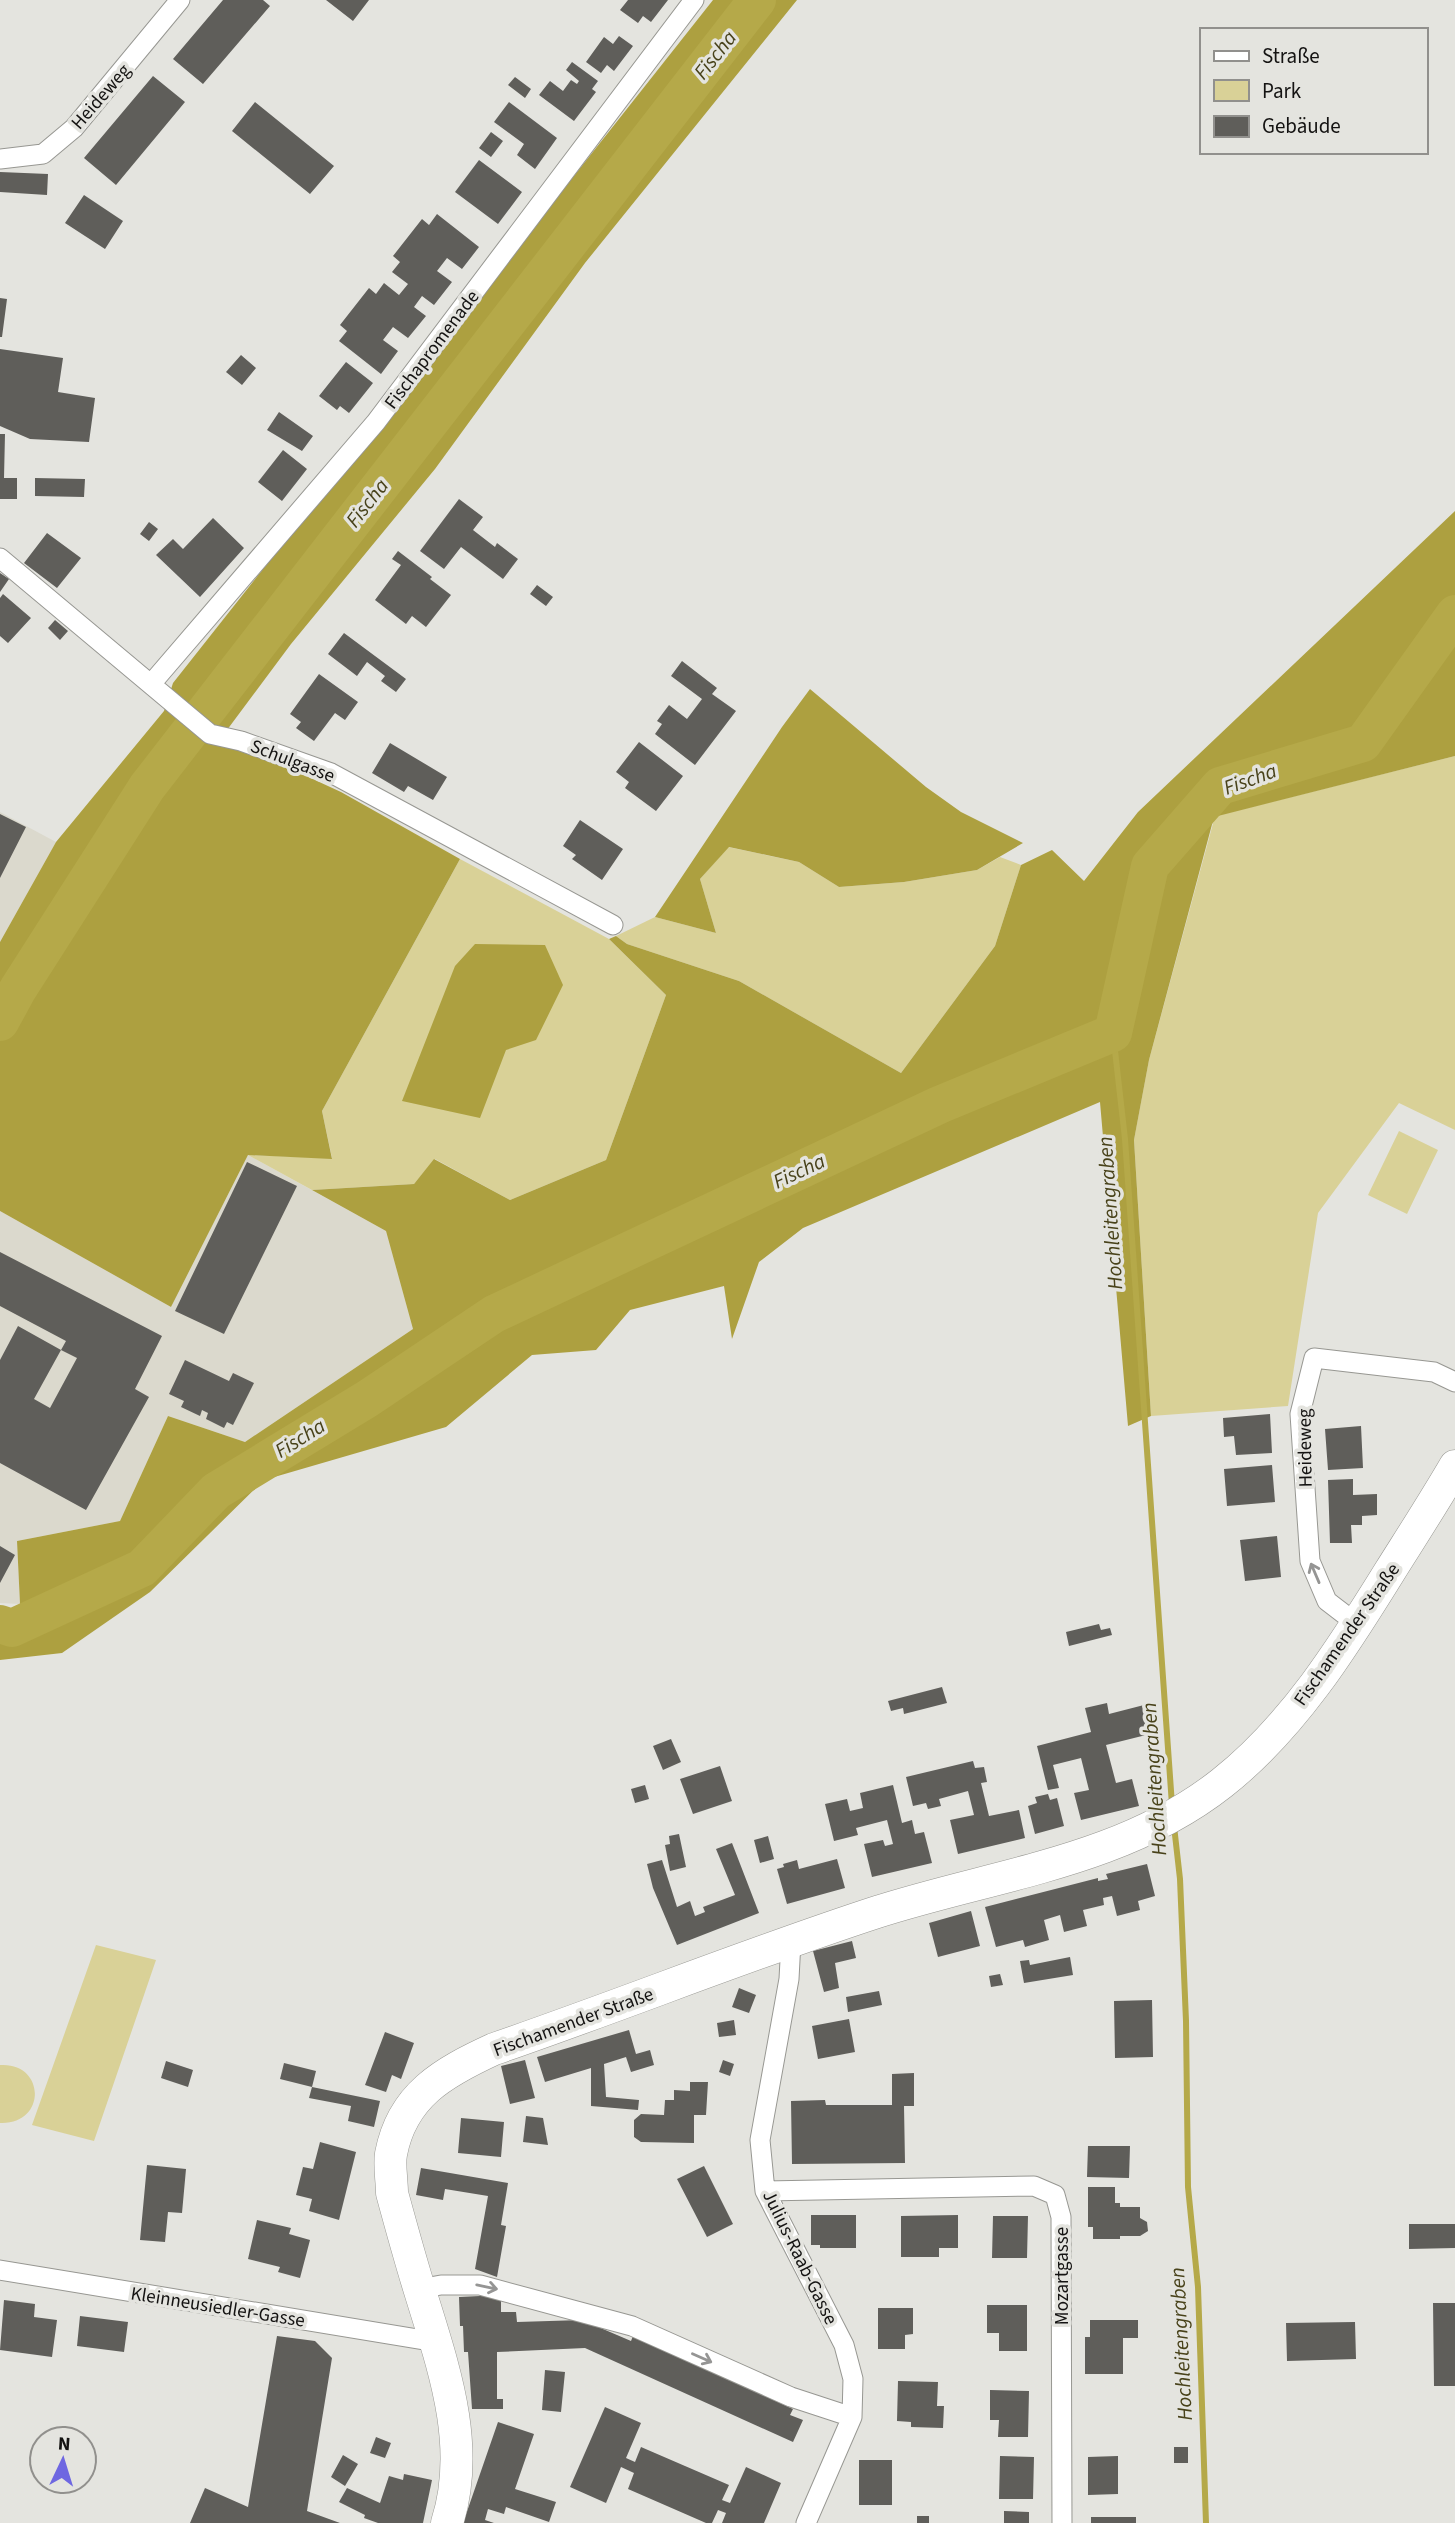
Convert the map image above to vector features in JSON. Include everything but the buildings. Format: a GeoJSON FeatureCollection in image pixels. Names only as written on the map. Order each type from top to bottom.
{"type":"FeatureCollection","features":[{"type":"Feature","properties":{"kind":"main road","name":"Fischamender Straße"},"geometry":{"type":"LineString","coordinates":[[447,2523],[457,2454],[453,2405],[392,2193],[390,2156],[399,2127],[420,2094],[453,2068],[494,2049],[881,1911],[1076,1859],[1124,1841],[1170,1817],[1223,1783],[1273,1737],[1329,1666],[1455,1466]]}},
{"type":"Feature","properties":{"kind":"street","name":"Heideweg"},"geometry":{"type":"LineString","coordinates":[[0,159],[43,154],[74,128],[180,0]]}},
{"type":"Feature","properties":{"kind":"street","name":"Fischapromenade"},"geometry":{"type":"LineString","coordinates":[[151,684],[376,422],[694,0]]}},
{"type":"Feature","properties":{"kind":"street","name":"Schulgasse"},"geometry":{"type":"LineString","coordinates":[[0,558],[210,734],[241,741],[331,773],[613,925]]}},
{"type":"Feature","properties":{"kind":"street","name":"Heideweg"},"geometry":{"type":"LineString","coordinates":[[1357,1624],[1327,1601],[1310,1561],[1300,1414],[1314,1357],[1434,1372],[1455,1382]]}},
{"type":"Feature","properties":{"kind":"street","name":"Julius-Raab-Gasse"},"geometry":{"type":"LineString","coordinates":[[791,1941],[789,1979],[760,2140],[765,2191],[844,2345],[853,2379],[852,2417],[806,2523]]}},
{"type":"Feature","properties":{"kind":"street","name":"Mozartgasse"},"geometry":{"type":"LineString","coordinates":[[765,2191],[1034,2186],[1055,2195],[1061,2217],[1062,2523]]}},
{"type":"Feature","properties":{"kind":"street","name":"Kleinneusiedler-Gasse"},"geometry":{"type":"LineString","coordinates":[[0,2270],[436,2342]]}},
{"type":"Feature","properties":{"kind":"street"},"geometry":{"type":"LineString","coordinates":[[419,2289],[441,2285],[480,2285],[632,2326],[791,2398],[852,2417]]}},
{"type":"Feature","properties":{"kind":"shaded area"},"geometry":{"type":"Polygon","coordinates":[[[713,0],[797,0],[585,263],[435,469],[291,644],[224,734],[228,740],[341,792],[460,859],[322,1111],[332,1159],[248,1155],[171,1307],[0,1211],[0,942],[56,842],[164,711],[173,683],[713,0]]]}},
{"type":"Feature","properties":{"kind":"shaded area"},"geometry":{"type":"Polygon","coordinates":[[[1455,511],[1455,756],[1214,817],[1149,1060],[1134,1140],[1151,1416],[1128,1426],[1100,1102],[803,1228],[759,1262],[732,1339],[724,1286],[630,1310],[596,1350],[532,1355],[446,1427],[264,1480],[150,1592],[62,1653],[0,1660],[0,1631],[30,1631],[20,1604],[17,1541],[120,1521],[168,1416],[245,1442],[413,1329],[386,1231],[312,1190],[414,1184],[434,1159],[510,1200],[606,1160],[666,995],[609,939],[616,936],[627,944],[739,981],[901,1073],[995,946],[1021,865],[1052,850],[1084,881],[1138,812],[1455,511]]]}},
{"type":"Feature","properties":{"kind":"shaded area"},"geometry":{"type":"Polygon","coordinates":[[[810,689],[926,787],[961,812],[1023,843],[977,870],[904,882],[839,887],[799,862],[729,847],[700,879],[716,933],[655,917],[782,727],[810,689]]]}},
{"type":"Feature","properties":{"kind":"shaded area"},"geometry":{"type":"Polygon","coordinates":[[[0,812],[56,842],[0,942],[0,812]]]}},
{"type":"Feature","properties":{"kind":"shaded area"},"geometry":{"type":"Polygon","coordinates":[[[475,944],[545,945],[563,985],[536,1040],[506,1050],[480,1118],[402,1101],[455,966],[475,944]]]}},
{"type":"Feature","properties":{"kind":"shaded area"},"geometry":{"type":"Polygon","coordinates":[[[248,1155],[386,1231],[413,1329],[245,1442],[168,1416],[120,1521],[17,1541],[20,1604],[0,1603],[0,1211],[171,1307],[248,1155]]]}},
{"type":"Feature","properties":{"kind":"green space"},"geometry":{"type":"Polygon","coordinates":[[[1455,756],[1455,1130],[1399,1103],[1318,1213],[1288,1406],[1151,1416],[1134,1140],[1149,1060],[1215,816],[1455,756]]]}},
{"type":"Feature","properties":{"kind":"green space"},"geometry":{"type":"Polygon","coordinates":[[[728,847],[799,862],[839,887],[904,882],[977,870],[1000,857],[1021,865],[995,946],[901,1073],[739,981],[627,944],[616,936],[655,917],[716,933],[700,879],[728,847]]]}},
{"type":"Feature","properties":{"kind":"green space"},"geometry":{"type":"Polygon","coordinates":[[[460,859],[609,939],[666,995],[606,1160],[510,1200],[435,1159],[414,1184],[312,1190],[248,1155],[332,1158],[322,1111],[460,859]]]}},
{"type":"Feature","properties":{"kind":"green space"},"geometry":{"type":"Polygon","coordinates":[[[1399,1131],[1438,1150],[1407,1214],[1368,1195],[1399,1131]]]}},
{"type":"Feature","properties":{"kind":"green space"},"geometry":{"type":"Polygon","coordinates":[[[96,1945],[156,1960],[94,2141],[32,2125],[96,1945]]]}},
{"type":"Feature","properties":{"kind":"green space"},"geometry":{"type":"Polygon","coordinates":[[[0,2065],[15,2067],[26,2073],[33,2083],[35,2094],[33,2105],[26,2114],[15,2121],[0,2123],[0,2065]]]}},
{"type":"Feature","properties":{"kind":"waterway","name":"Fischa"},"geometry":{"type":"LineString","coordinates":[[0,1022],[18,989],[147,787],[757,0]]}},
{"type":"Feature","properties":{"kind":"waterway","name":"Fischa"},"geometry":{"type":"LineString","coordinates":[[0,1624],[12,1628],[142,1568],[216,1491],[367,1399],[494,1314],[939,1105],[1113,1033],[1150,866],[1220,786],[1363,743],[1455,614]]}},
{"type":"Feature","properties":{"kind":"waterway","name":"Hochleitengraben"},"geometry":{"type":"LineString","coordinates":[[1113,1033],[1125,1139],[1172,1805]]}},
{"type":"Feature","properties":{"kind":"waterway","name":"Hochleitengraben"},"geometry":{"type":"LineString","coordinates":[[1174,1826],[1180,1879],[1186,2021],[1188,2187],[1198,2287],[1206,2523]]}}]}
